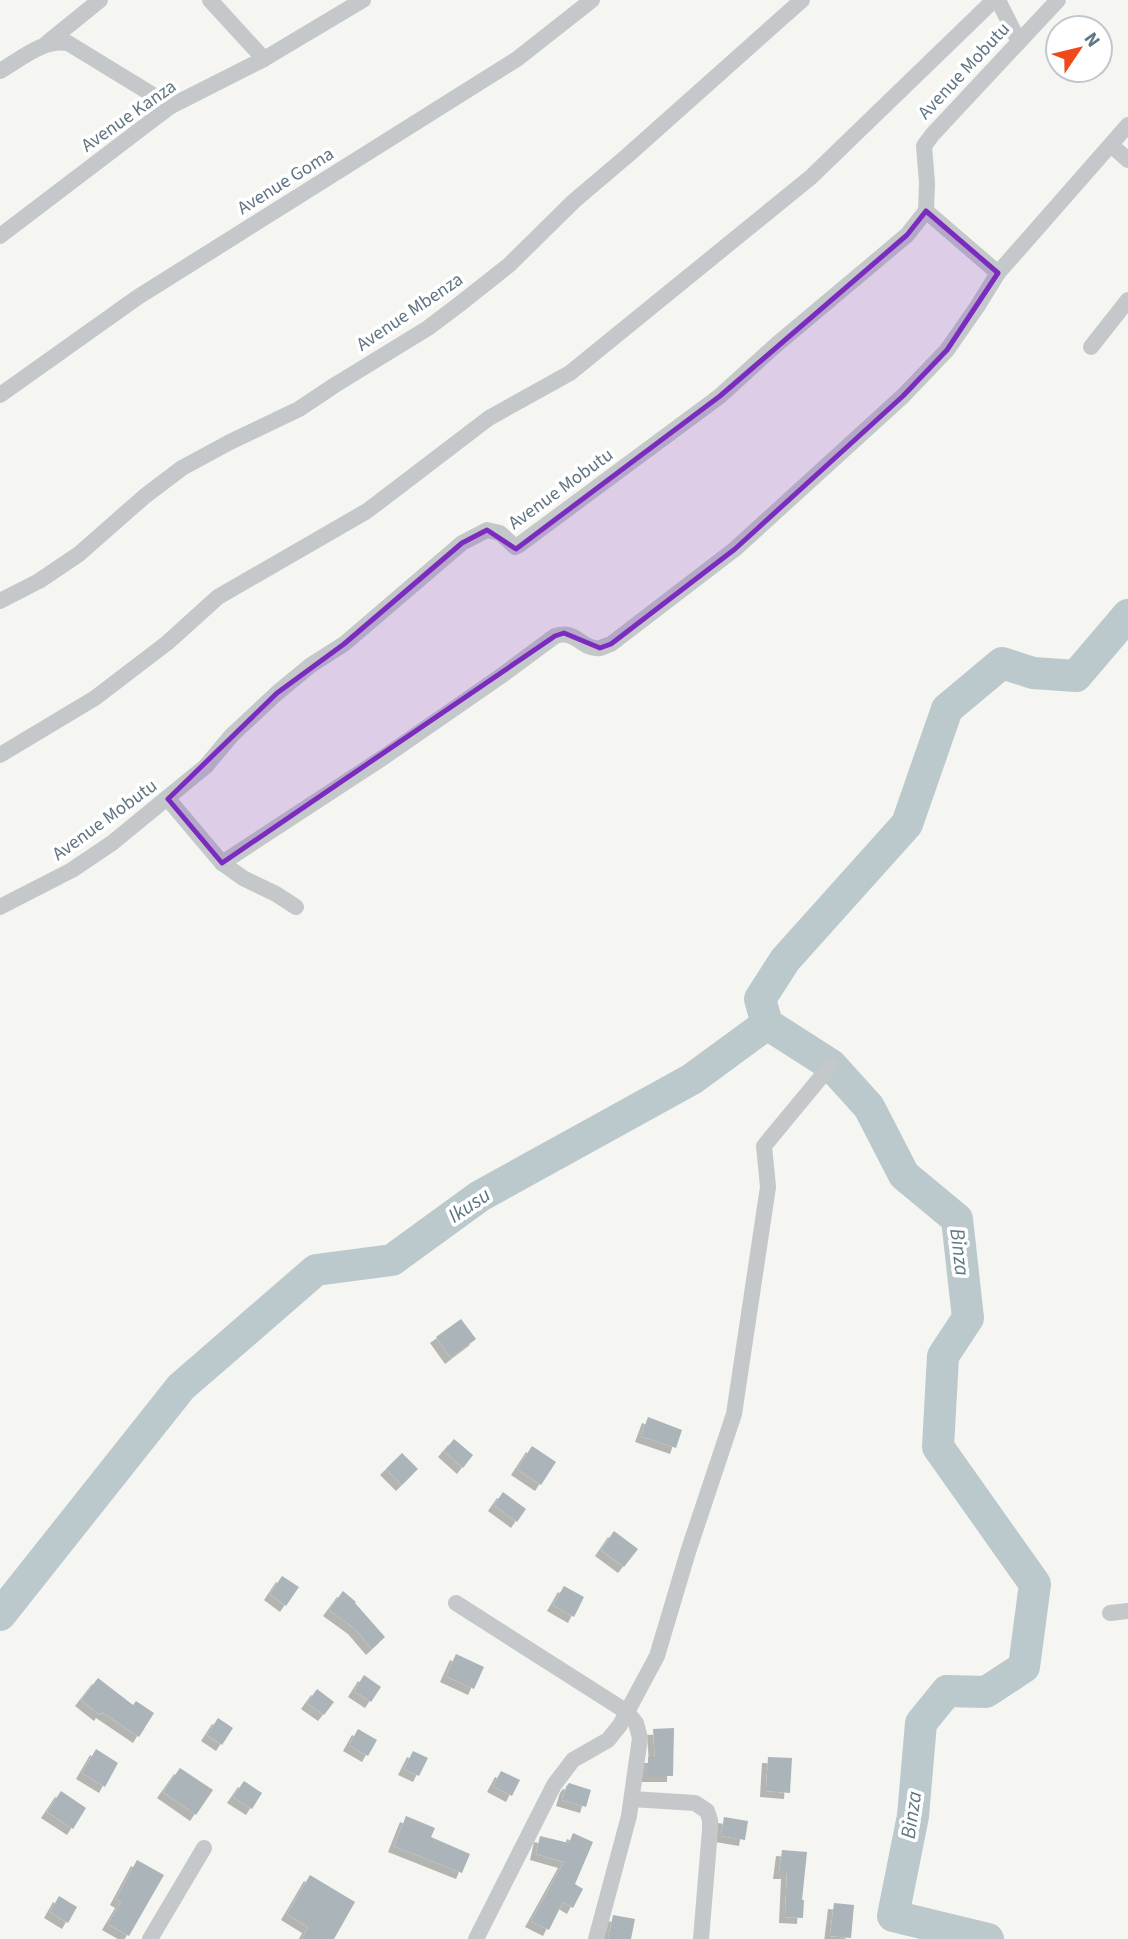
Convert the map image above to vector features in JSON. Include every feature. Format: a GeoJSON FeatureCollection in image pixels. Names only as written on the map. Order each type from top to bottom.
{"type":"FeatureCollection","features":[{"type":"Feature","properties":{"kind":"street"},"geometry":{"type":"LineString","coordinates":[[0,71],[47,43],[100,0]]}},
{"type":"Feature","properties":{"kind":"street"},"geometry":{"type":"LineString","coordinates":[[210,0],[264,59]]}},
{"type":"Feature","properties":{"kind":"street","name":"Avenue Kanza"},"geometry":{"type":"LineString","coordinates":[[0,236],[171,106],[264,59],[363,0]]}},
{"type":"Feature","properties":{"kind":"street","name":"Avenue Goma"},"geometry":{"type":"LineString","coordinates":[[0,395],[138,297],[517,59],[592,0]]}},
{"type":"Feature","properties":{"kind":"street","name":"Avenue Mbenza"},"geometry":{"type":"LineString","coordinates":[[0,601],[39,581],[79,554],[145,496],[182,468],[299,409],[450,312],[509,265],[574,201],[802,0]]}},
{"type":"Feature","properties":{"kind":"street"},"geometry":{"type":"LineString","coordinates":[[0,755],[95,698],[167,643],[218,597],[368,512],[489,418],[570,373],[811,177],[996,0],[1018,42]]}},
{"type":"Feature","properties":{"kind":"street","name":"Avenue Mobutu"},"geometry":{"type":"LineString","coordinates":[[0,907],[72,870],[168,799],[206,766],[232,735],[277,693],[310,665],[344,644],[455,549],[487,530],[500,533],[515,547],[519,545],[720,396],[776,345],[907,235],[926,211],[924,146],[1058,0]]}},
{"type":"Feature","properties":{"kind":"street"},"geometry":{"type":"LineString","coordinates":[[47,43],[68,43],[171,106]]}},
{"type":"Feature","properties":{"kind":"street"},"geometry":{"type":"LineString","coordinates":[[222,863],[384,757],[555,636],[564,633],[572,635],[590,647],[600,648],[611,644],[734,548],[903,396],[947,350],[998,273],[1128,125]]}},
{"type":"Feature","properties":{"kind":"street"},"geometry":{"type":"LineString","coordinates":[[1111,145],[1128,160]]}},
{"type":"Feature","properties":{"kind":"street"},"geometry":{"type":"LineString","coordinates":[[926,211],[998,273]]}},
{"type":"Feature","properties":{"kind":"street"},"geometry":{"type":"LineString","coordinates":[[1091,347],[1128,300]]}},
{"type":"Feature","properties":{"kind":"street"},"geometry":{"type":"LineString","coordinates":[[168,799],[222,863],[243,878],[296,907]]}},
{"type":"Feature","properties":{"kind":"street"},"geometry":{"type":"LineString","coordinates":[[475,1939],[561,1774],[573,1760],[608,1740],[627,1712],[657,1656],[734,1414],[768,1187],[764,1146],[831,1065]]}},
{"type":"Feature","properties":{"kind":"street"},"geometry":{"type":"LineString","coordinates":[[456,1603],[627,1712],[636,1723],[640,1738],[629,1816],[596,1939]]}},
{"type":"Feature","properties":{"kind":"street"},"geometry":{"type":"LineString","coordinates":[[1110,1613],[1128,1611]]}},
{"type":"Feature","properties":{"kind":"street"},"geometry":{"type":"LineString","coordinates":[[632,1799],[695,1803],[707,1811],[710,1830],[701,1939]]}},
{"type":"Feature","properties":{"kind":"street"},"geometry":{"type":"LineString","coordinates":[[150,1939],[204,1848]]}},
{"type":"Feature","properties":{"kind":"highlighted area"},"geometry":{"type":"Polygon","coordinates":[[[926,211],[998,273],[947,350],[903,396],[735,549],[611,644],[600,648],[564,633],[555,636],[222,863],[168,799],[277,693],[344,644],[462,543],[487,530],[516,549],[720,396],[907,235],[926,211]]]}},
{"type":"Feature","properties":{"kind":"building"},"geometry":{"type":"Polygon","coordinates":[[[461,1319],[476,1339],[451,1358],[436,1337],[461,1319]]]}},
{"type":"Feature","properties":{"kind":"building"},"geometry":{"type":"Polygon","coordinates":[[[648,1417],[682,1430],[676,1448],[641,1436],[648,1417]]]}},
{"type":"Feature","properties":{"kind":"building"},"geometry":{"type":"Polygon","coordinates":[[[454,1439],[473,1455],[463,1468],[444,1451],[454,1439]]]}},
{"type":"Feature","properties":{"kind":"building"},"geometry":{"type":"Polygon","coordinates":[[[532,1446],[556,1462],[541,1485],[517,1469],[532,1446]]]}},
{"type":"Feature","properties":{"kind":"building"},"geometry":{"type":"Polygon","coordinates":[[[402,1453],[418,1469],[402,1485],[386,1469],[402,1453]]]}},
{"type":"Feature","properties":{"kind":"building"},"geometry":{"type":"Polygon","coordinates":[[[503,1492],[526,1509],[517,1522],[494,1505],[503,1492]]]}},
{"type":"Feature","properties":{"kind":"building"},"geometry":{"type":"Polygon","coordinates":[[[614,1531],[638,1549],[624,1567],[601,1550],[614,1531]]]}},
{"type":"Feature","properties":{"kind":"building"},"geometry":{"type":"Polygon","coordinates":[[[282,1576],[299,1587],[286,1606],[270,1594],[282,1576]]]}},
{"type":"Feature","properties":{"kind":"building"},"geometry":{"type":"Polygon","coordinates":[[[564,1586],[584,1597],[574,1617],[553,1605],[564,1586]]]}},
{"type":"Feature","properties":{"kind":"building"},"geometry":{"type":"Polygon","coordinates":[[[343,1591],[356,1602],[385,1637],[372,1649],[354,1628],[329,1610],[343,1591]]]}},
{"type":"Feature","properties":{"kind":"building"},"geometry":{"type":"Polygon","coordinates":[[[456,1654],[484,1667],[474,1689],[446,1676],[456,1654]]]}},
{"type":"Feature","properties":{"kind":"building"},"geometry":{"type":"Polygon","coordinates":[[[364,1675],[381,1687],[371,1702],[354,1691],[364,1675]]]}},
{"type":"Feature","properties":{"kind":"building"},"geometry":{"type":"Polygon","coordinates":[[[98,1678],[133,1705],[136,1701],[154,1713],[139,1737],[102,1712],[100,1715],[81,1700],[98,1678]]]}},
{"type":"Feature","properties":{"kind":"building"},"geometry":{"type":"Polygon","coordinates":[[[317,1689],[334,1702],[324,1715],[307,1703],[317,1689]]]}},
{"type":"Feature","properties":{"kind":"building"},"geometry":{"type":"Polygon","coordinates":[[[218,1718],[233,1728],[222,1745],[207,1735],[218,1718]]]}},
{"type":"Feature","properties":{"kind":"building"},"geometry":{"type":"Polygon","coordinates":[[[674,1728],[673,1776],[648,1776],[648,1757],[655,1757],[653,1729],[674,1728]]]}},
{"type":"Feature","properties":{"kind":"building"},"geometry":{"type":"Polygon","coordinates":[[[358,1729],[377,1740],[368,1756],[349,1745],[358,1729]]]}},
{"type":"Feature","properties":{"kind":"building"},"geometry":{"type":"Polygon","coordinates":[[[96,1749],[118,1763],[105,1787],[82,1773],[96,1749]]]}},
{"type":"Feature","properties":{"kind":"building"},"geometry":{"type":"Polygon","coordinates":[[[413,1751],[428,1758],[419,1776],[404,1769],[413,1751]]]}},
{"type":"Feature","properties":{"kind":"building"},"geometry":{"type":"Polygon","coordinates":[[[768,1757],[792,1758],[790,1793],[766,1791],[768,1757]]]}},
{"type":"Feature","properties":{"kind":"building"},"geometry":{"type":"Polygon","coordinates":[[[180,1768],[213,1790],[196,1815],[163,1792],[180,1768]]]}},
{"type":"Feature","properties":{"kind":"building"},"geometry":{"type":"Polygon","coordinates":[[[501,1771],[520,1780],[512,1796],[493,1786],[501,1771]]]}},
{"type":"Feature","properties":{"kind":"building"},"geometry":{"type":"Polygon","coordinates":[[[244,1781],[262,1793],[252,1809],[233,1797],[244,1781]]]}},
{"type":"Feature","properties":{"kind":"building"},"geometry":{"type":"Polygon","coordinates":[[[569,1783],[591,1790],[586,1807],[562,1800],[569,1783]]]}},
{"type":"Feature","properties":{"kind":"building"},"geometry":{"type":"Polygon","coordinates":[[[61,1791],[86,1808],[73,1829],[47,1812],[61,1791]]]}},
{"type":"Feature","properties":{"kind":"building"},"geometry":{"type":"Polygon","coordinates":[[[406,1816],[435,1828],[431,1837],[470,1854],[462,1873],[394,1846],[406,1816]]]}},
{"type":"Feature","properties":{"kind":"building"},"geometry":{"type":"Polygon","coordinates":[[[724,1817],[748,1821],[745,1840],[721,1836],[724,1817]]]}},
{"type":"Feature","properties":{"kind":"building"},"geometry":{"type":"Polygon","coordinates":[[[573,1833],[593,1842],[575,1884],[583,1889],[573,1908],[563,1902],[549,1930],[531,1921],[564,1862],[536,1854],[540,1836],[569,1843],[573,1833]]]}},
{"type":"Feature","properties":{"kind":"building"},"geometry":{"type":"Polygon","coordinates":[[[782,1850],[807,1852],[803,1918],[785,1917],[787,1873],[779,1873],[782,1850]]]}},
{"type":"Feature","properties":{"kind":"building"},"geometry":{"type":"Polygon","coordinates":[[[137,1860],[164,1875],[129,1936],[108,1924],[121,1902],[116,1899],[137,1860]]]}},
{"type":"Feature","properties":{"kind":"building"},"geometry":{"type":"Polygon","coordinates":[[[310,1875],[355,1902],[334,1939],[302,1939],[308,1927],[287,1914],[310,1875]]]}},
{"type":"Feature","properties":{"kind":"building"},"geometry":{"type":"Polygon","coordinates":[[[59,1896],[77,1907],[68,1923],[50,1912],[59,1896]]]}},
{"type":"Feature","properties":{"kind":"building"},"geometry":{"type":"Polygon","coordinates":[[[834,1903],[854,1905],[851,1938],[830,1936],[834,1903]]]}},
{"type":"Feature","properties":{"kind":"building"},"geometry":{"type":"Polygon","coordinates":[[[613,1915],[635,1919],[631,1939],[608,1939],[613,1915]]]}},
{"type":"Feature","properties":{"kind":"waterway","name":"Binza"},"geometry":{"type":"LineString","coordinates":[[988,1939],[893,1916],[913,1816],[921,1723],[947,1691],[986,1692],[1024,1667],[1035,1584],[938,1447],[943,1356],[968,1318],[957,1219],[904,1175],[869,1107],[831,1065],[767,1024],[760,999],[785,960],[907,824],[947,709],[1002,663],[1033,673],[1076,676],[1128,615]]}},
{"type":"Feature","properties":{"kind":"waterway","name":"Ikusu"},"geometry":{"type":"LineString","coordinates":[[0,1615],[181,1387],[316,1270],[392,1260],[480,1196],[692,1079],[767,1024]]}}]}
